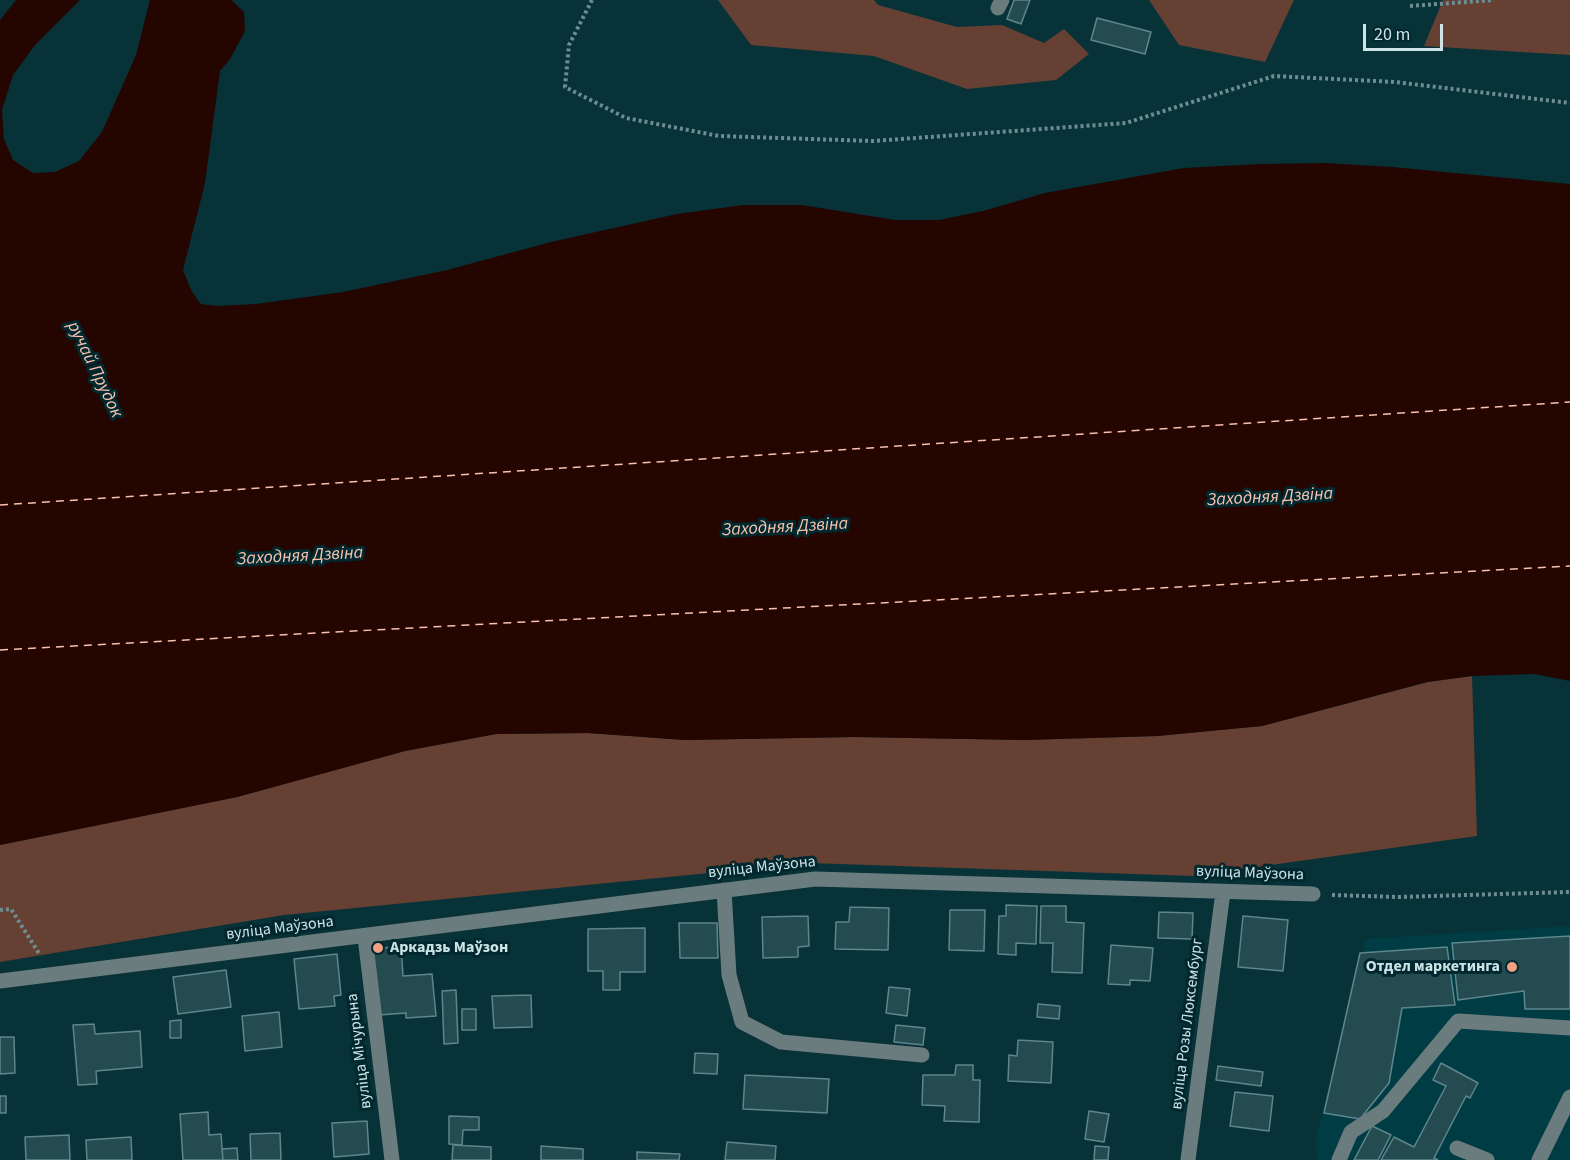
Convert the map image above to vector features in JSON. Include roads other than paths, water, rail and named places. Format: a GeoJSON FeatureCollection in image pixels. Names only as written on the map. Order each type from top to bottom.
{"type":"FeatureCollection","features":[{"type":"Feature","properties":{"kind":"street","name":"вуліца Маўзона"},"geometry":{"type":"LineString","coordinates":[[0,981],[815,879],[1313,894]]}},
{"type":"Feature","properties":{"kind":"street"},"geometry":{"type":"LineString","coordinates":[[724,890],[729,975],[742,1022],[781,1042],[922,1055]]}},
{"type":"Feature","properties":{"kind":"street","name":"вуліца Розы Люксембург"},"geometry":{"type":"LineString","coordinates":[[1188,1160],[1223,892]]}},
{"type":"Feature","properties":{"kind":"street","name":"вуліца Мічурына"},"geometry":{"type":"LineString","coordinates":[[365,937],[392,1160]]}},
{"type":"Feature","properties":{"kind":"street"},"geometry":{"type":"LineString","coordinates":[[1339,1160],[1351,1132],[1383,1111],[1458,1021],[1570,1028]]}},
{"type":"Feature","properties":{"kind":"street"},"geometry":{"type":"LineString","coordinates":[[1539,1160],[1570,1097]]}},
{"type":"Feature","properties":{"kind":"street"},"geometry":{"type":"LineString","coordinates":[[1457,1148],[1487,1160]]}},
{"type":"Feature","properties":{"kind":"water"},"geometry":{"type":"Polygon","coordinates":[[[16,0],[80,0],[35,45],[13,75],[2,110],[4,139],[13,160],[33,173],[55,172],[79,161],[102,132],[136,55],[150,0],[231,0],[244,12],[245,31],[230,59],[220,71],[205,183],[183,270],[192,292],[201,304],[217,306],[256,304],[343,292],[447,270],[551,242],[677,214],[743,205],[802,205],[895,220],[939,220],[983,211],[1045,193],[1184,168],[1260,164],[1325,163],[1392,167],[1570,184],[1570,681],[1535,674],[1472,676],[1427,682],[1262,726],[1157,736],[1025,740],[855,737],[685,740],[588,733],[496,734],[405,751],[237,797],[0,845],[0,20],[16,0]]]}},
{"type":"Feature","properties":{"kind":"place","name":"Аркадзь Маўзон"},"geometry":{"type":"Point","coordinates":[378,948]}},
{"type":"Feature","properties":{"kind":"place","name":"Отдел маркетинга"},"geometry":{"type":"Point","coordinates":[1512,967]}},
{"type":"Feature","properties":{"kind":"water label","name":"ручай Прудок"},"geometry":{"type":"Point","coordinates":[94,370]}},
{"type":"Feature","properties":{"kind":"water label","name":"Заходняя Дзвіна"},"geometry":{"type":"Point","coordinates":[1270,498]}},
{"type":"Feature","properties":{"kind":"water label","name":"Заходняя Дзвіна"},"geometry":{"type":"Point","coordinates":[785,528]}},
{"type":"Feature","properties":{"kind":"water label","name":"Заходняя Дзвіна"},"geometry":{"type":"Point","coordinates":[300,557]}}]}
